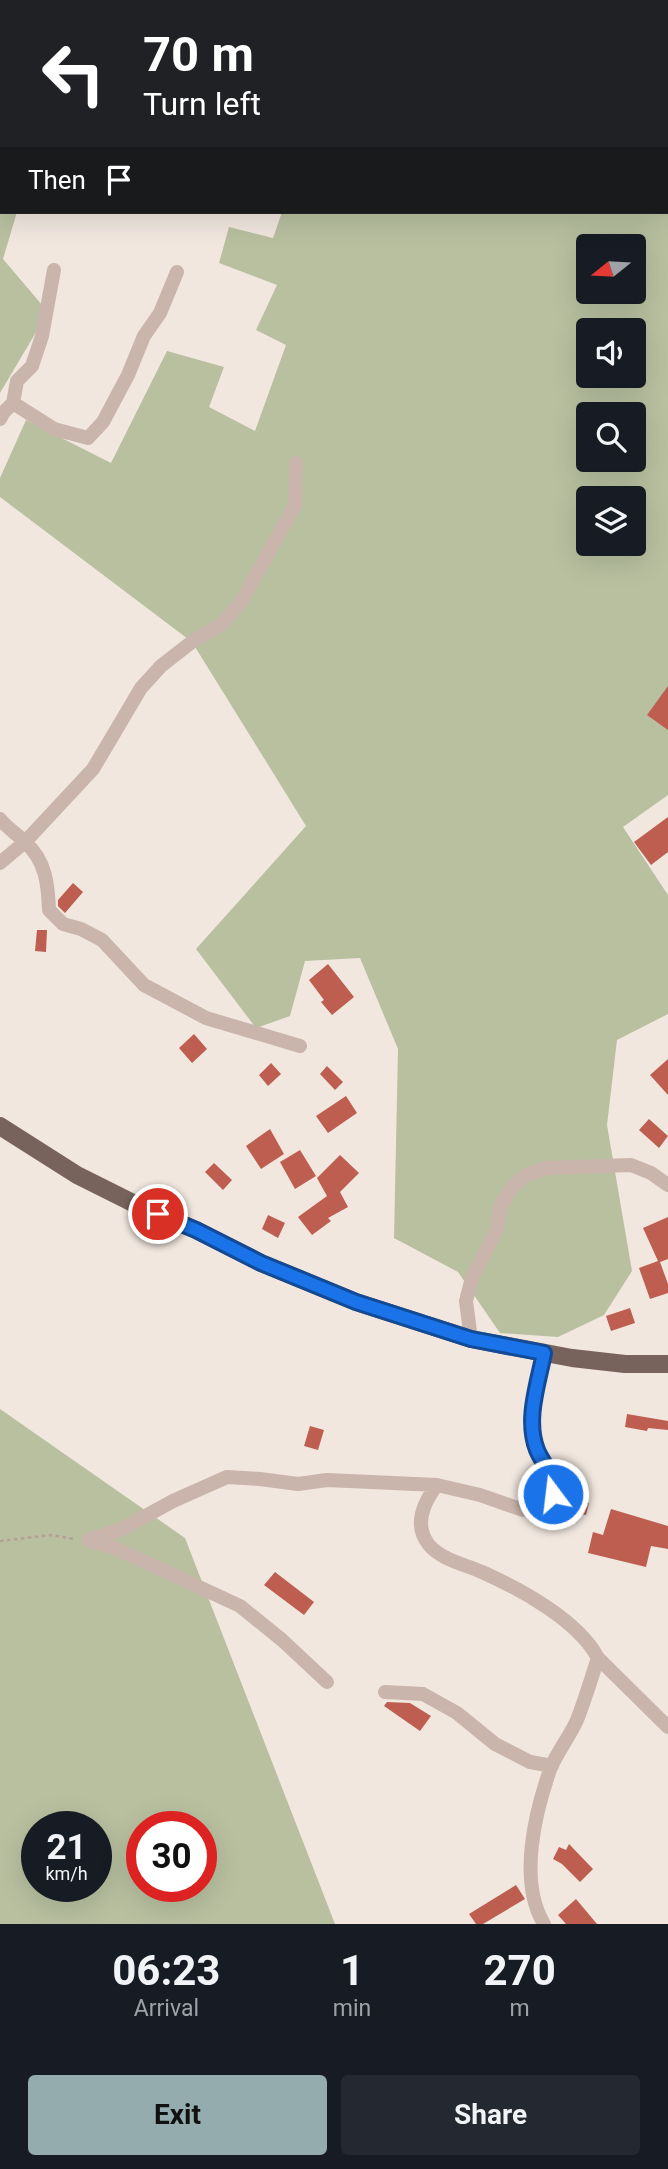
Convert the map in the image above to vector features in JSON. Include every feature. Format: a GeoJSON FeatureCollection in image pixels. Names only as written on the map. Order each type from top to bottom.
{"type":"FeatureCollection","features":[{"type":"Feature","properties":{"kind":"main road"},"geometry":{"type":"LineString","coordinates":[[0,1126],[77,1175],[138,1206],[196,1230],[261,1263],[356,1302],[471,1339],[572,1359],[625,1364],[668,1364]]}},
{"type":"Feature","properties":{"kind":"street"},"geometry":{"type":"LineString","coordinates":[[0,419],[13,403],[18,381],[32,366],[42,336],[54,270]]}},
{"type":"Feature","properties":{"kind":"street"},"geometry":{"type":"LineString","coordinates":[[13,403],[54,429],[88,438],[103,422],[128,375],[144,336],[160,313],[177,272]]}},
{"type":"Feature","properties":{"kind":"street"},"geometry":{"type":"LineString","coordinates":[[0,863],[25,842],[93,769],[141,688],[161,666],[192,641],[222,624],[241,602],[295,505],[296,463]]}},
{"type":"Feature","properties":{"kind":"street"},"geometry":{"type":"LineString","coordinates":[[0,819],[25,842],[41,862],[48,879],[49,910],[63,923],[102,940],[145,985],[206,1018],[300,1046]]}},
{"type":"Feature","properties":{"kind":"street"},"geometry":{"type":"LineString","coordinates":[[471,1339],[466,1301],[472,1278],[496,1231],[500,1205],[512,1187],[526,1175],[547,1168],[631,1166],[651,1173],[668,1185]]}},
{"type":"Feature","properties":{"kind":"street"},"geometry":{"type":"LineString","coordinates":[[88,1540],[122,1529],[173,1501],[227,1477],[298,1484],[327,1480],[437,1486],[480,1495],[523,1510],[536,1508],[545,1504],[553,1494],[556,1484],[537,1451],[532,1427],[544,1353]]}},
{"type":"Feature","properties":{"kind":"street"},"geometry":{"type":"LineString","coordinates":[[437,1486],[425,1501],[421,1516],[424,1534],[430,1545],[447,1559],[480,1571],[530,1596],[593,1648],[598,1658],[668,1727]]}},
{"type":"Feature","properties":{"kind":"street"},"geometry":{"type":"LineString","coordinates":[[88,1540],[115,1548],[240,1606],[327,1682]]}},
{"type":"Feature","properties":{"kind":"street"},"geometry":{"type":"LineString","coordinates":[[544,1924],[532,1892],[530,1866],[534,1827],[552,1766],[577,1719],[598,1658]]}},
{"type":"Feature","properties":{"kind":"street"},"geometry":{"type":"LineString","coordinates":[[385,1692],[423,1694],[457,1713],[495,1744],[530,1762],[552,1766]]}},
{"type":"Feature","properties":{"kind":"path"},"geometry":{"type":"LineString","coordinates":[[0,1541],[51,1535],[88,1540]]}},
{"type":"Feature","properties":{"kind":"green space"},"geometry":{"type":"Polygon","coordinates":[[[0,214],[16,214],[3,259],[48,312],[0,393],[0,214]]]}},
{"type":"Feature","properties":{"kind":"green space"},"geometry":{"type":"Polygon","coordinates":[[[281,214],[668,214],[668,795],[623,827],[668,895],[668,1014],[617,1040],[607,1125],[632,1271],[604,1315],[558,1337],[500,1333],[458,1272],[394,1238],[398,1049],[360,958],[305,961],[290,1016],[256,1028],[196,949],[306,826],[192,642],[0,497],[0,478],[26,420],[111,463],[167,351],[224,367],[209,407],[255,431],[286,345],[256,330],[277,285],[219,263],[229,227],[273,238],[281,214]]]}},
{"type":"Feature","properties":{"kind":"green space"},"geometry":{"type":"Polygon","coordinates":[[[0,1409],[185,1538],[335,1924],[0,1924],[0,1409]]]}},
{"type":"Feature","properties":{"kind":"building"},"geometry":{"type":"Polygon","coordinates":[[[668,686],[668,730],[647,715],[668,686]]]}},
{"type":"Feature","properties":{"kind":"building"},"geometry":{"type":"Polygon","coordinates":[[[668,817],[668,852],[651,865],[634,842],[668,817]]]}},
{"type":"Feature","properties":{"kind":"building"},"geometry":{"type":"Polygon","coordinates":[[[73,883],[83,892],[65,913],[58,906],[58,900],[73,883]]]}},
{"type":"Feature","properties":{"kind":"building"},"geometry":{"type":"Polygon","coordinates":[[[37,930],[47,930],[46,952],[35,951],[37,930]]]}},
{"type":"Feature","properties":{"kind":"building"},"geometry":{"type":"Polygon","coordinates":[[[328,964],[354,997],[332,1015],[309,980],[328,964]]]}},
{"type":"Feature","properties":{"kind":"building"},"geometry":{"type":"Polygon","coordinates":[[[194,1034],[207,1049],[192,1063],[179,1048],[194,1034]]]}},
{"type":"Feature","properties":{"kind":"building"},"geometry":{"type":"Polygon","coordinates":[[[668,1059],[668,1095],[650,1075],[668,1059]]]}},
{"type":"Feature","properties":{"kind":"building"},"geometry":{"type":"Polygon","coordinates":[[[271,1063],[281,1074],[268,1086],[259,1075],[271,1063]]]}},
{"type":"Feature","properties":{"kind":"building"},"geometry":{"type":"Polygon","coordinates":[[[327,1066],[343,1082],[335,1090],[320,1074],[327,1066]]]}},
{"type":"Feature","properties":{"kind":"building"},"geometry":{"type":"Polygon","coordinates":[[[346,1096],[357,1113],[328,1133],[316,1116],[346,1096]]]}},
{"type":"Feature","properties":{"kind":"building"},"geometry":{"type":"Polygon","coordinates":[[[649,1119],[668,1136],[659,1148],[639,1130],[649,1119]]]}},
{"type":"Feature","properties":{"kind":"building"},"geometry":{"type":"Polygon","coordinates":[[[270,1129],[284,1154],[261,1169],[246,1146],[270,1129]]]}},
{"type":"Feature","properties":{"kind":"building"},"geometry":{"type":"Polygon","coordinates":[[[300,1150],[316,1176],[295,1189],[280,1162],[300,1150]]]}},
{"type":"Feature","properties":{"kind":"building"},"geometry":{"type":"Polygon","coordinates":[[[340,1155],[359,1173],[340,1192],[348,1207],[328,1218],[331,1221],[312,1235],[298,1217],[327,1196],[317,1178],[340,1155]]]}},
{"type":"Feature","properties":{"kind":"building"},"geometry":{"type":"Polygon","coordinates":[[[214,1163],[232,1180],[223,1190],[205,1172],[214,1163]]]}},
{"type":"Feature","properties":{"kind":"building"},"geometry":{"type":"Polygon","coordinates":[[[268,1215],[285,1223],[278,1238],[262,1229],[268,1215]]]}},
{"type":"Feature","properties":{"kind":"building"},"geometry":{"type":"Polygon","coordinates":[[[668,1217],[668,1259],[660,1262],[668,1284],[668,1293],[650,1299],[639,1268],[658,1261],[643,1228],[668,1217]]]}},
{"type":"Feature","properties":{"kind":"building"},"geometry":{"type":"Polygon","coordinates":[[[630,1308],[635,1323],[611,1331],[606,1316],[630,1308]]]}},
{"type":"Feature","properties":{"kind":"building"},"geometry":{"type":"Polygon","coordinates":[[[627,1414],[668,1421],[668,1430],[648,1428],[647,1431],[625,1427],[627,1414]]]}},
{"type":"Feature","properties":{"kind":"building"},"geometry":{"type":"Polygon","coordinates":[[[310,1426],[324,1430],[318,1450],[304,1446],[310,1426]]]}},
{"type":"Feature","properties":{"kind":"building"},"geometry":{"type":"Polygon","coordinates":[[[566,1497],[589,1503],[586,1515],[563,1510],[566,1497]]]}},
{"type":"Feature","properties":{"kind":"building"},"geometry":{"type":"Polygon","coordinates":[[[611,1509],[668,1526],[668,1549],[651,1546],[646,1567],[588,1553],[593,1532],[603,1535],[611,1509]]]}},
{"type":"Feature","properties":{"kind":"building"},"geometry":{"type":"Polygon","coordinates":[[[275,1572],[314,1602],[304,1615],[264,1585],[275,1572]]]}},
{"type":"Feature","properties":{"kind":"building"},"geometry":{"type":"Polygon","coordinates":[[[387,1702],[410,1703],[431,1716],[420,1731],[384,1706],[387,1702]]]}},
{"type":"Feature","properties":{"kind":"building"},"geometry":{"type":"Polygon","coordinates":[[[569,1844],[593,1869],[580,1882],[553,1859],[559,1847],[566,1850],[569,1844]]]}},
{"type":"Feature","properties":{"kind":"building"},"geometry":{"type":"Polygon","coordinates":[[[516,1885],[525,1899],[483,1924],[476,1924],[469,1914],[516,1885]]]}},
{"type":"Feature","properties":{"kind":"building"},"geometry":{"type":"Polygon","coordinates":[[[576,1899],[597,1924],[566,1924],[558,1915],[576,1899]]]}},
{"type":"Feature","properties":{"kind":"route"},"geometry":{"type":"LineString","coordinates":[[158,1214],[261,1263],[356,1302],[471,1339],[544,1353],[531,1420],[537,1451],[556,1484],[553,1494]]}}]}
